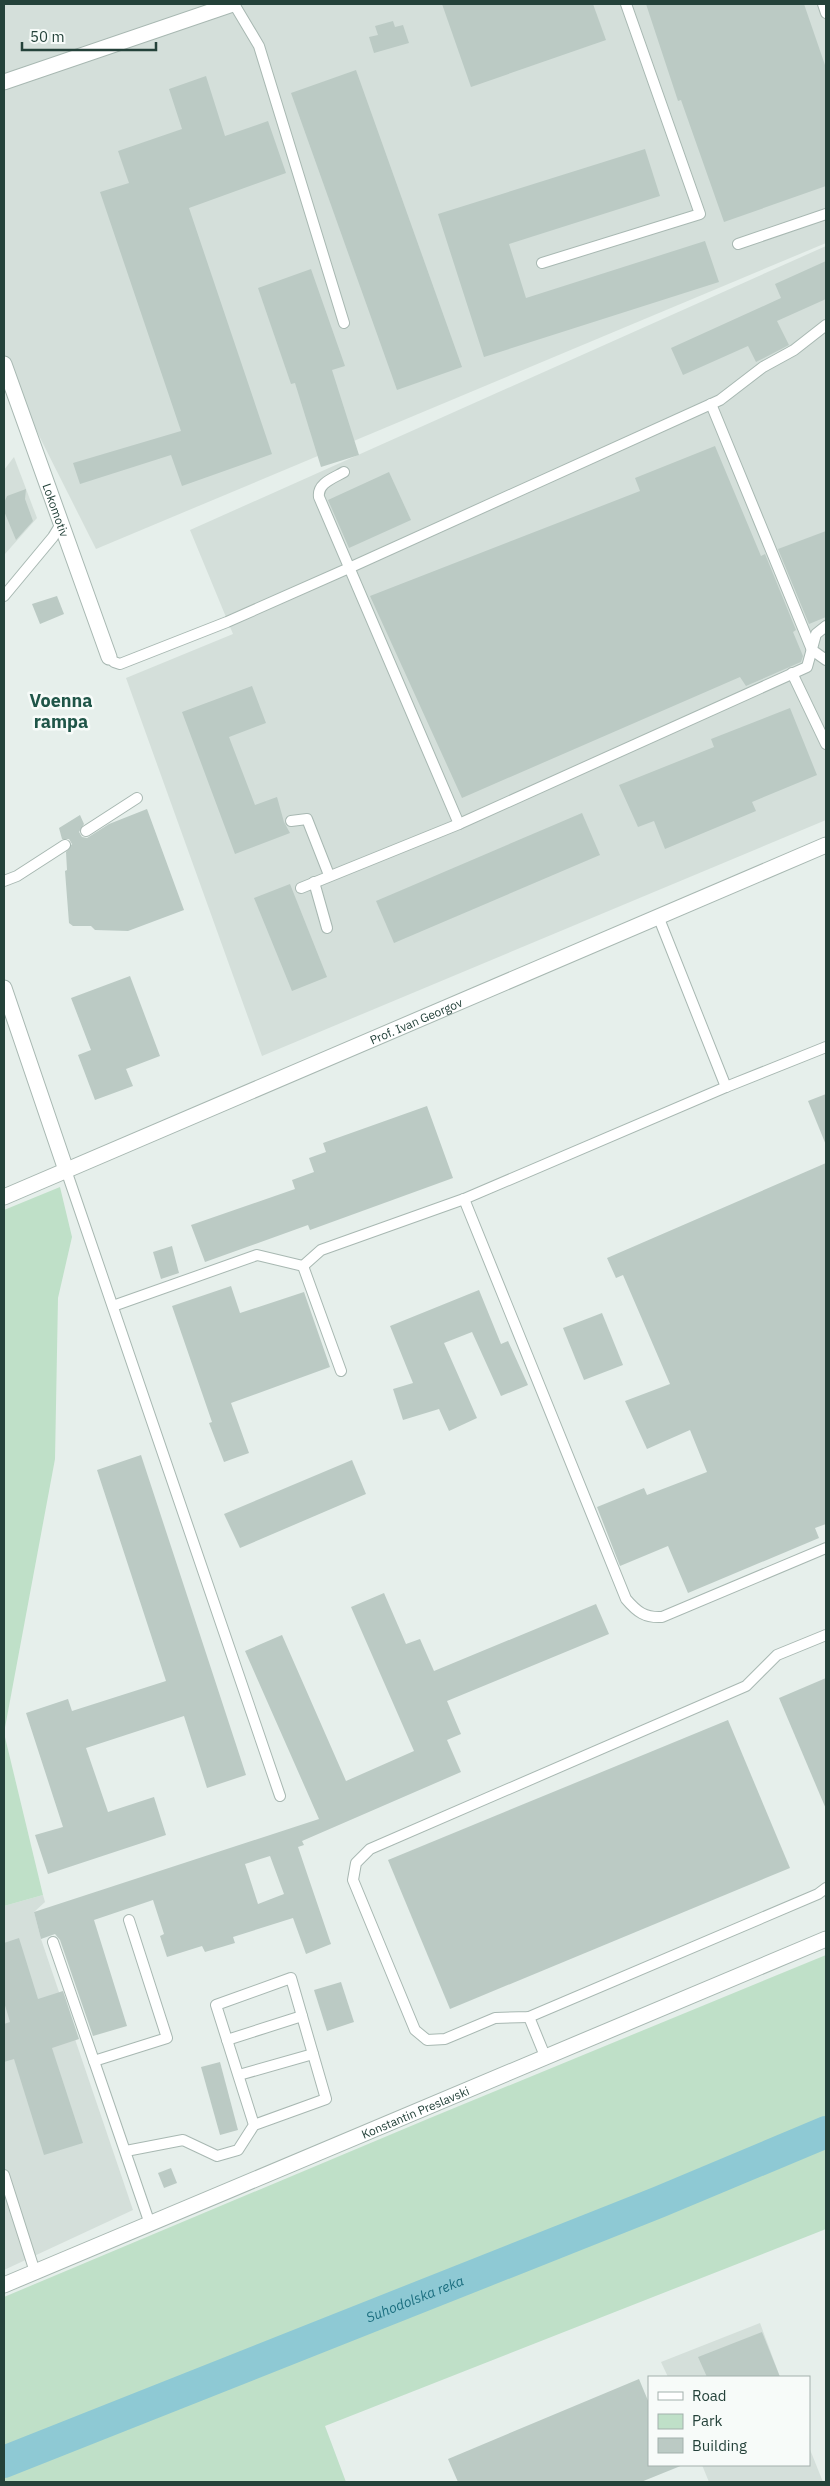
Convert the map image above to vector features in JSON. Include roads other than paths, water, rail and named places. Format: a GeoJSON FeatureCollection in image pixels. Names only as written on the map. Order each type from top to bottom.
{"type":"FeatureCollection","features":[{"type":"Feature","properties":{"kind":"street"},"geometry":{"type":"LineString","coordinates":[[4,82],[234,4]]}},
{"type":"Feature","properties":{"kind":"street","name":"Lokomotiv"},"geometry":{"type":"LineString","coordinates":[[4,364],[109,657]]}},
{"type":"Feature","properties":{"kind":"street","name":"Prof. Ivan Georgov"},"geometry":{"type":"LineString","coordinates":[[4,1197],[658,916],[826,846]]}},
{"type":"Feature","properties":{"kind":"street"},"geometry":{"type":"LineString","coordinates":[[4,988],[66,1170]]}},
{"type":"Feature","properties":{"kind":"street","name":"Konstantin Preslavski"},"geometry":{"type":"LineString","coordinates":[[4,2285],[826,1939]]}},
{"type":"Feature","properties":{"kind":"lane"},"geometry":{"type":"LineString","coordinates":[[234,4],[259,46],[344,323]]}},
{"type":"Feature","properties":{"kind":"lane"},"geometry":{"type":"LineString","coordinates":[[542,263],[700,214],[626,4]]}},
{"type":"Feature","properties":{"kind":"lane"},"geometry":{"type":"LineString","coordinates":[[823,4],[826,13]]}},
{"type":"Feature","properties":{"kind":"lane"},"geometry":{"type":"LineString","coordinates":[[738,244],[826,214]]}},
{"type":"Feature","properties":{"kind":"lane"},"geometry":{"type":"LineString","coordinates":[[109,657],[114,662],[120,664],[227,622],[712,404],[736,389],[763,366],[794,350],[826,325]]}},
{"type":"Feature","properties":{"kind":"lane"},"geometry":{"type":"LineString","coordinates":[[712,404],[812,650],[826,660]]}},
{"type":"Feature","properties":{"kind":"lane"},"geometry":{"type":"LineString","coordinates":[[344,472],[322,485],[318,491],[319,497],[460,824]]}},
{"type":"Feature","properties":{"kind":"lane"},"geometry":{"type":"LineString","coordinates":[[4,596],[53,538],[61,524]]}},
{"type":"Feature","properties":{"kind":"lane"},"geometry":{"type":"LineString","coordinates":[[301,888],[329,875],[460,824],[808,667],[816,634],[826,626]]}},
{"type":"Feature","properties":{"kind":"lane"},"geometry":{"type":"LineString","coordinates":[[792,674],[826,744]]}},
{"type":"Feature","properties":{"kind":"lane"},"geometry":{"type":"LineString","coordinates":[[86,831],[137,798]]}},
{"type":"Feature","properties":{"kind":"lane"},"geometry":{"type":"LineString","coordinates":[[291,821],[307,820],[329,875]]}},
{"type":"Feature","properties":{"kind":"lane"},"geometry":{"type":"LineString","coordinates":[[4,881],[16,876],[65,845]]}},
{"type":"Feature","properties":{"kind":"lane"},"geometry":{"type":"LineString","coordinates":[[314,882],[327,928]]}},
{"type":"Feature","properties":{"kind":"lane"},"geometry":{"type":"LineString","coordinates":[[658,916],[726,1087]]}},
{"type":"Feature","properties":{"kind":"lane"},"geometry":{"type":"LineString","coordinates":[[303,1266],[321,1250],[464,1199],[726,1087],[826,1047]]}},
{"type":"Feature","properties":{"kind":"lane"},"geometry":{"type":"LineString","coordinates":[[66,1170],[280,1796]]}},
{"type":"Feature","properties":{"kind":"lane"},"geometry":{"type":"LineString","coordinates":[[464,1199],[626,1599],[635,1611],[648,1618],[662,1617],[826,1548]]}},
{"type":"Feature","properties":{"kind":"lane"},"geometry":{"type":"LineString","coordinates":[[113,1306],[257,1255],[303,1266]]}},
{"type":"Feature","properties":{"kind":"lane"},"geometry":{"type":"LineString","coordinates":[[303,1266],[341,1371]]}},
{"type":"Feature","properties":{"kind":"lane"},"geometry":{"type":"LineString","coordinates":[[826,1635],[777,1655],[746,1686],[370,1849],[356,1863],[353,1880],[415,2030],[428,2040],[445,2038],[495,2018],[529,2017],[818,1894],[826,1888]]}},
{"type":"Feature","properties":{"kind":"lane"},"geometry":{"type":"LineString","coordinates":[[94,2060],[167,2038],[129,1920]]}},
{"type":"Feature","properties":{"kind":"lane"},"geometry":{"type":"LineString","coordinates":[[53,1942],[150,2224]]}},
{"type":"Feature","properties":{"kind":"lane"},"geometry":{"type":"LineString","coordinates":[[126,2151],[183,2140],[216,2156],[238,2150],[254,2125],[326,2100],[291,1978],[216,2005],[254,2125]]}},
{"type":"Feature","properties":{"kind":"lane"},"geometry":{"type":"LineString","coordinates":[[227,2040],[302,2016]]}},
{"type":"Feature","properties":{"kind":"lane"},"geometry":{"type":"LineString","coordinates":[[529,2017],[545,2056]]}},
{"type":"Feature","properties":{"kind":"lane"},"geometry":{"type":"LineString","coordinates":[[239,2075],[313,2054]]}},
{"type":"Feature","properties":{"kind":"lane"},"geometry":{"type":"LineString","coordinates":[[4,2175],[35,2272]]}},
{"type":"Feature","properties":{"kind":"waterway","name":"Suhodolska reka"},"geometry":{"type":"LineString","coordinates":[[4,2462],[659,2202],[826,2132]]}},
{"type":"Feature","properties":{"kind":"district","name":"Voenna rampa"},"geometry":{"type":"Point","coordinates":[61,710]}}]}
